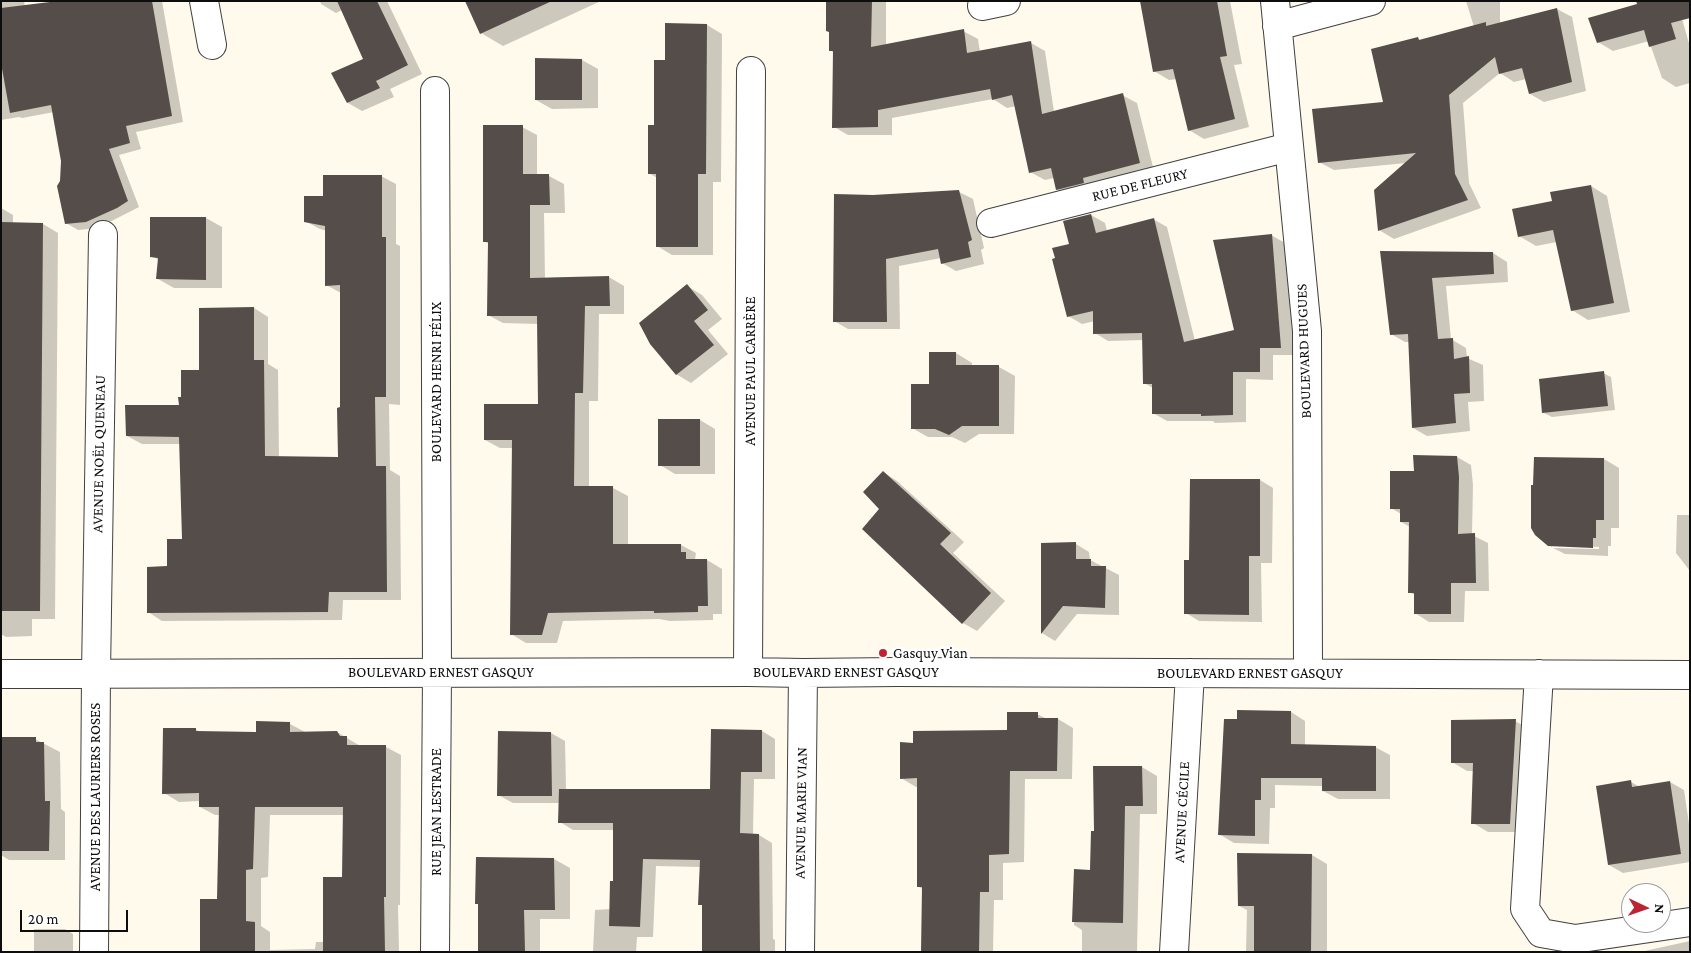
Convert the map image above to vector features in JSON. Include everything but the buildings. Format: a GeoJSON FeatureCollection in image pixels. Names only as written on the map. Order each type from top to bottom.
{"type":"FeatureCollection","features":[{"type":"Feature","properties":{"kind":"street"},"geometry":{"type":"LineString","coordinates":[[204,1],[212,45]]}},
{"type":"Feature","properties":{"kind":"street"},"geometry":{"type":"LineString","coordinates":[[1276,14],[1371,1]]}},
{"type":"Feature","properties":{"kind":"street","name":"BOULEVARD HUGUES"},"geometry":{"type":"LineString","coordinates":[[1276,14],[1307,331],[1308,672]]}},
{"type":"Feature","properties":{"kind":"street","name":"AVENUE PAUL CARRÈRE"},"geometry":{"type":"LineString","coordinates":[[748,672],[751,71]]}},
{"type":"Feature","properties":{"kind":"street","name":"BOULEVARD HENRI FÉLIX"},"geometry":{"type":"LineString","coordinates":[[435,91],[437,672]]}},
{"type":"Feature","properties":{"kind":"street","name":"RUE DE FLEURY"},"geometry":{"type":"LineString","coordinates":[[991,223],[1289,147]]}},
{"type":"Feature","properties":{"kind":"street","name":"AVENUE NOËL QUENEAU"},"geometry":{"type":"LineString","coordinates":[[96,673],[103,236]]}},
{"type":"Feature","properties":{"kind":"street","name":"RUE JEAN LESTRADE"},"geometry":{"type":"LineString","coordinates":[[434,952],[437,672]]}},
{"type":"Feature","properties":{"kind":"street","name":"BOULEVARD ERNEST GASQUY"},"geometry":{"type":"LineString","coordinates":[[1,674],[1308,672],[1690,675]]}},
{"type":"Feature","properties":{"kind":"street","name":"AVENUE DES LAURIERS ROSES"},"geometry":{"type":"LineString","coordinates":[[94,952],[96,673]]}},
{"type":"Feature","properties":{"kind":"street","name":"AVENUE MARIE VIAN"},"geometry":{"type":"LineString","coordinates":[[800,952],[803,673]]}},
{"type":"Feature","properties":{"kind":"street","name":"AVENUE CÉCILE"},"geometry":{"type":"LineString","coordinates":[[1174,952],[1190,673]]}},
{"type":"Feature","properties":{"kind":"street"},"geometry":{"type":"LineString","coordinates":[[1539,674],[1525,909],[1541,933],[1575,939],[1690,922]]}},
{"type":"Feature","properties":{"kind":"place","name":"Gasquy Vian"},"geometry":{"type":"Point","coordinates":[883,653]}}]}
